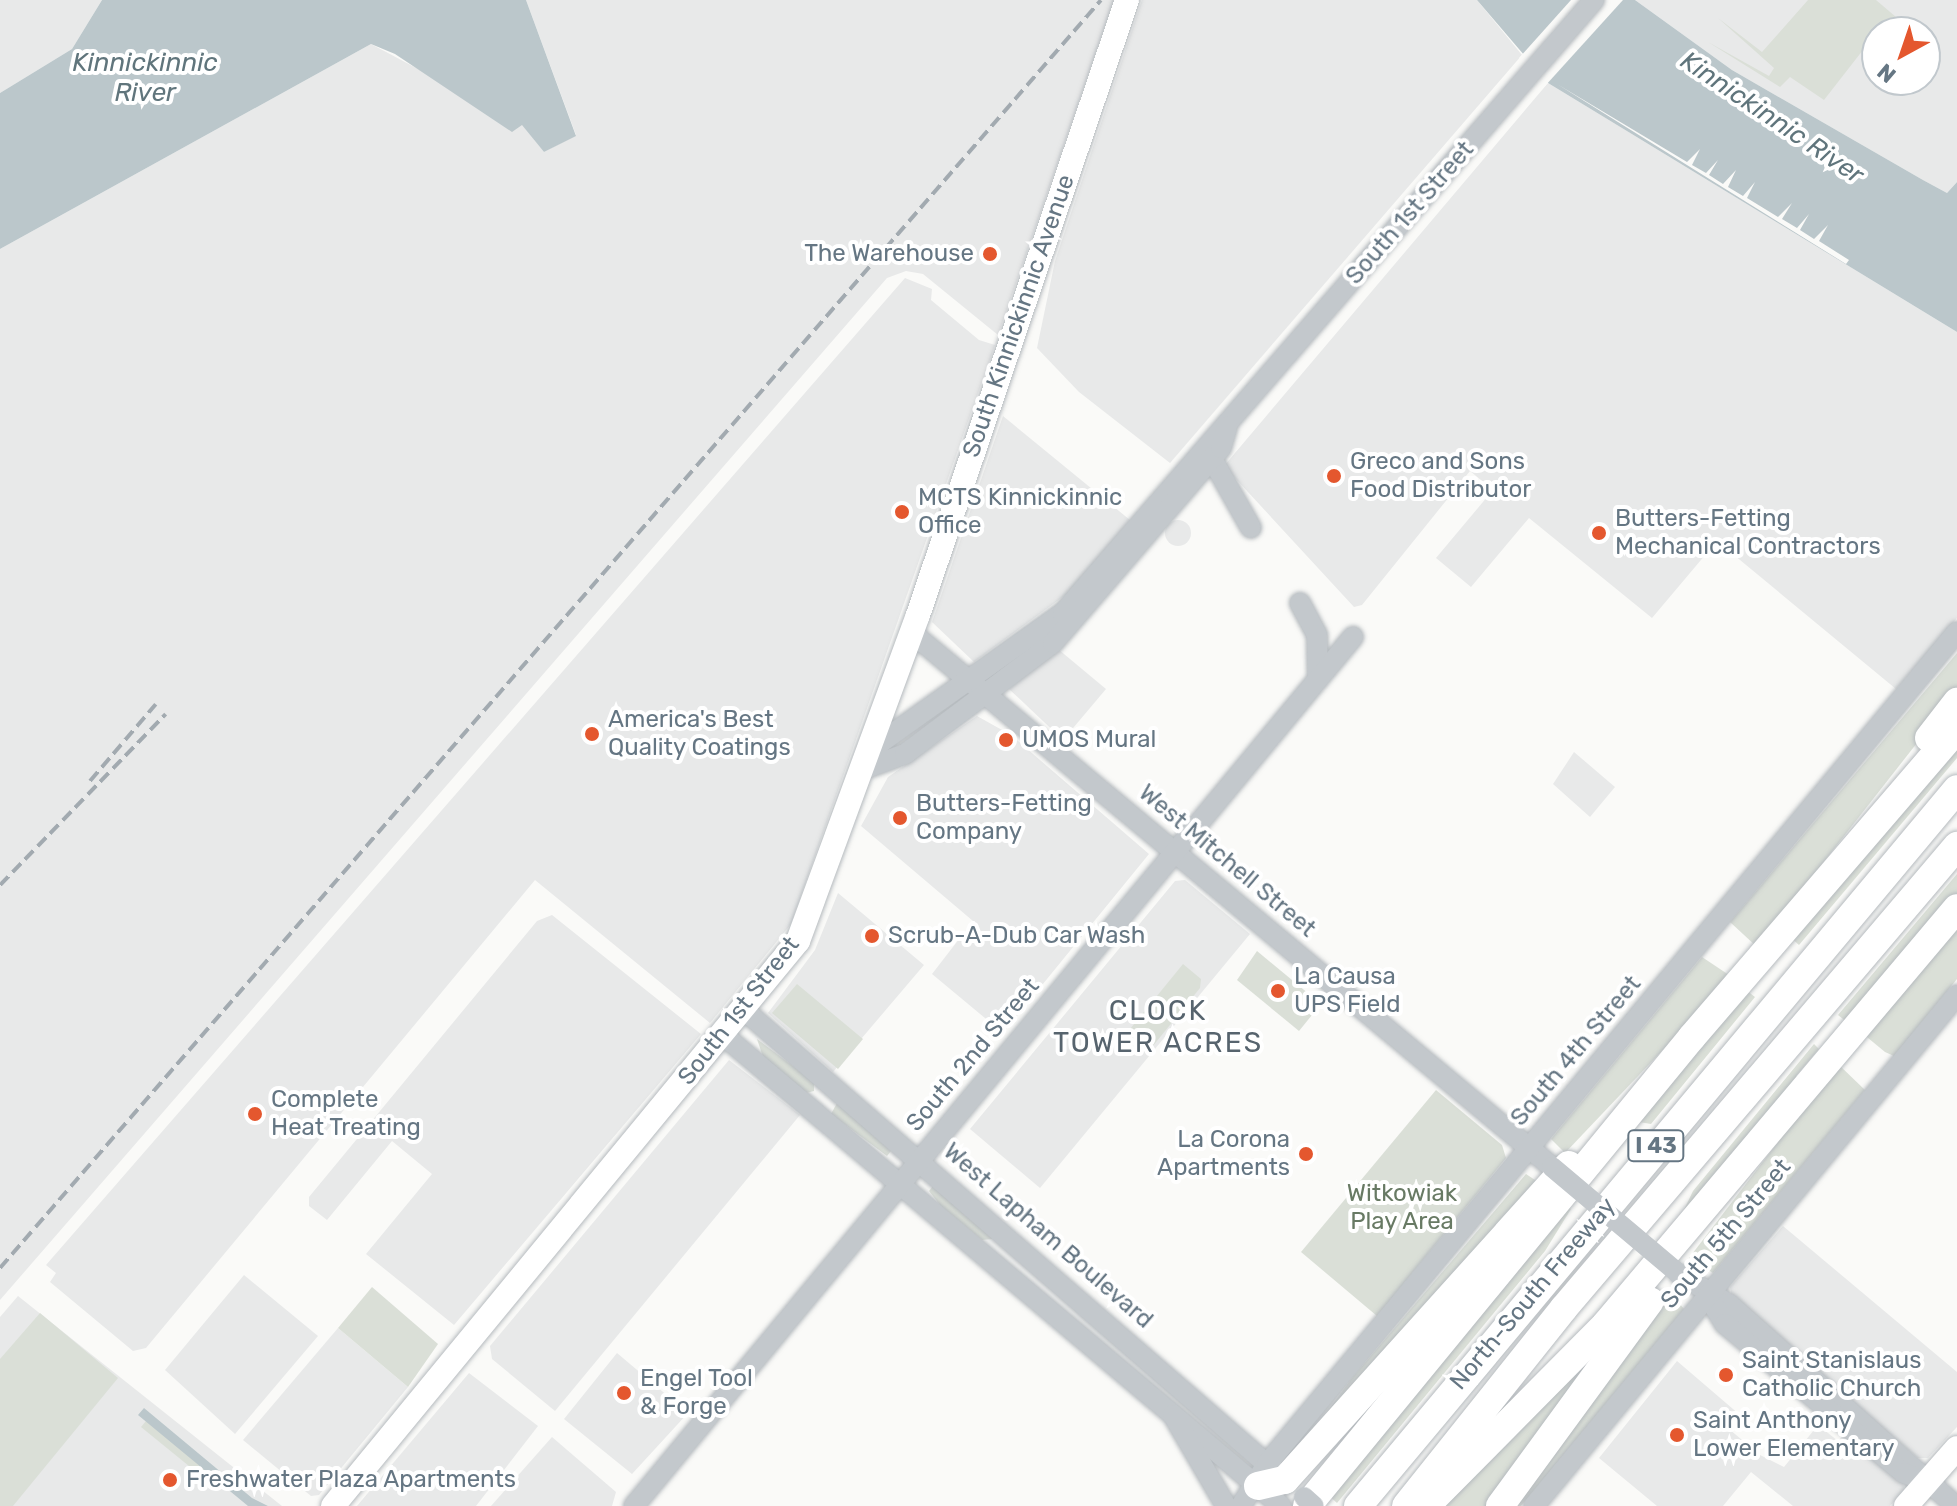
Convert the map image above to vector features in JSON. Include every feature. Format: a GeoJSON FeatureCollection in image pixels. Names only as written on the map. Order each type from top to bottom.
{"type":"FeatureCollection","features":[{"type":"Feature","properties":{"kind":"highway"},"geometry":{"type":"LineString","coordinates":[[1768,948],[1957,702]]}},
{"type":"Feature","properties":{"kind":"highway"},"geometry":{"type":"LineString","coordinates":[[1282,1494],[1692,1037],[1957,729]]}},
{"type":"Feature","properties":{"kind":"highway","name":"North-South Freeway"},"geometry":{"type":"LineString","coordinates":[[1358,1506],[1957,789]]}},
{"type":"Feature","properties":{"kind":"highway","name":"North-South Freeway"},"geometry":{"type":"LineString","coordinates":[[1406,1506],[1564,1308],[1957,846]]}},
{"type":"Feature","properties":{"kind":"highway"},"geometry":{"type":"LineString","coordinates":[[1426,1506],[1606,1324],[1957,908]]}},
{"type":"Feature","properties":{"kind":"highway"},"geometry":{"type":"LineString","coordinates":[[1500,1506],[1801,1093]]}},
{"type":"Feature","properties":{"kind":"main road","name":"South Kinnickinnic Avenue"},"geometry":{"type":"LineString","coordinates":[[867,759],[1127,0]]}},
{"type":"Feature","properties":{"kind":"main road","name":"South 1st Street"},"geometry":{"type":"LineString","coordinates":[[333,1506],[798,941],[867,759]]}},
{"type":"Feature","properties":{"kind":"main road"},"geometry":{"type":"LineString","coordinates":[[1906,1506],[1957,1448]]}},
{"type":"Feature","properties":{"kind":"street","name":"South 1st Street"},"geometry":{"type":"LineString","coordinates":[[867,759],[978,687],[1092,604],[1212,459],[1227,427],[1594,0]]}},
{"type":"Feature","properties":{"kind":"street","name":"South 1st Street"},"geometry":{"type":"LineString","coordinates":[[978,687],[1063,613],[1209,438],[1227,427]]}},
{"type":"Feature","properties":{"kind":"street"},"geometry":{"type":"LineString","coordinates":[[1212,459],[1251,528]]}},
{"type":"Feature","properties":{"kind":"street"},"geometry":{"type":"LineString","coordinates":[[1300,603],[1317,635],[1318,679]]}},
{"type":"Feature","properties":{"kind":"street","name":"South 4th Street"},"geometry":{"type":"LineString","coordinates":[[1282,1494],[1529,1148],[1957,632]]}},
{"type":"Feature","properties":{"kind":"street","name":"West Mitchell Street"},"geometry":{"type":"LineString","coordinates":[[912,633],[1679,1274],[1708,1296],[1729,1304],[1798,1374],[1956,1506]]}},
{"type":"Feature","properties":{"kind":"street","name":"South 2nd Street"},"geometry":{"type":"LineString","coordinates":[[634,1506],[1353,637]]}},
{"type":"Feature","properties":{"kind":"street","name":"South 5th Street"},"geometry":{"type":"LineString","coordinates":[[1534,1506],[1957,995]]}},
{"type":"Feature","properties":{"kind":"street","name":"West Lapham Boulevard"},"geometry":{"type":"LineString","coordinates":[[744,1010],[920,1160],[1282,1494]]}},
{"type":"Feature","properties":{"kind":"street","name":"West Lapham Boulevard"},"geometry":{"type":"LineString","coordinates":[[723,1035],[1168,1404],[1282,1494]]}},
{"type":"Feature","properties":{"kind":"street"},"geometry":{"type":"LineString","coordinates":[[1168,1404],[1226,1506]]}},
{"type":"Feature","properties":{"kind":"shaded area"},"geometry":{"type":"Polygon","coordinates":[[[0,0],[102,0],[72,49],[0,93],[0,0]]]}},
{"type":"Feature","properties":{"kind":"shaded area"},"geometry":{"type":"Polygon","coordinates":[[[526,0],[1114,0],[998,335],[923,274],[906,271],[887,278],[0,1300],[0,249],[371,44],[522,124],[544,152],[576,135],[526,0]]]}},
{"type":"Feature","properties":{"kind":"shaded area"},"geometry":{"type":"Polygon","coordinates":[[[1142,0],[1477,0],[1522,55],[1170,463],[1079,392],[1037,348],[1055,261],[1142,0]]]}},
{"type":"Feature","properties":{"kind":"shaded area"},"geometry":{"type":"Polygon","coordinates":[[[1635,0],[1957,0],[1957,182],[1947,193],[1732,70],[1635,0]]]}},
{"type":"Feature","properties":{"kind":"shaded area"},"geometry":{"type":"Polygon","coordinates":[[[1548,83],[1957,332],[1957,618],[1896,689],[1717,541],[1652,618],[1529,518],[1471,587],[1436,558],[1493,490],[1470,471],[1362,605],[1354,607],[1224,466],[1548,83]]]}},
{"type":"Feature","properties":{"kind":"shaded area"},"geometry":{"type":"Polygon","coordinates":[[[905,278],[932,289],[931,300],[979,340],[995,345],[791,924],[710,1023],[535,880],[146,1348],[133,1351],[50,1282],[56,1273],[46,1265],[905,278]]]}},
{"type":"Feature","properties":{"kind":"shaded area"},"geometry":{"type":"Polygon","coordinates":[[[1003,416],[1130,520],[1068,593],[974,662],[932,622],[1003,416]]]}},
{"type":"Feature","properties":{"kind":"shaded area"},"geometry":{"type":"Polygon","coordinates":[[[1178,520],[1188,523],[1191,533],[1188,543],[1178,546],[1168,543],[1165,533],[1168,523],[1178,520]]]}},
{"type":"Feature","properties":{"kind":"shaded area"},"geometry":{"type":"Polygon","coordinates":[[[1058,649],[1106,689],[1063,740],[1009,689],[1058,649]]]}},
{"type":"Feature","properties":{"kind":"shaded area"},"geometry":{"type":"Polygon","coordinates":[[[977,716],[1011,735],[1149,854],[1003,1033],[932,974],[973,921],[861,826],[888,777],[977,716]]]}},
{"type":"Feature","properties":{"kind":"shaded area"},"geometry":{"type":"Polygon","coordinates":[[[1574,752],[1615,787],[1590,817],[1553,784],[1574,752]]]}},
{"type":"Feature","properties":{"kind":"shaded area"},"geometry":{"type":"Polygon","coordinates":[[[1185,880],[1250,934],[1040,1188],[970,1129],[1175,881],[1185,880]]]}},
{"type":"Feature","properties":{"kind":"shaded area"},"geometry":{"type":"Polygon","coordinates":[[[838,893],[924,965],[833,1072],[768,1013],[815,950],[838,893]]]}},
{"type":"Feature","properties":{"kind":"shaded area"},"geometry":{"type":"Polygon","coordinates":[[[552,915],[701,1034],[454,1325],[366,1254],[432,1174],[392,1141],[327,1220],[309,1206],[309,1197],[537,921],[552,915]]]}},
{"type":"Feature","properties":{"kind":"shaded area"},"geometry":{"type":"Polygon","coordinates":[[[729,1060],[800,1115],[555,1411],[492,1359],[490,1346],[729,1060]]]}},
{"type":"Feature","properties":{"kind":"shaded area"},"geometry":{"type":"Polygon","coordinates":[[[1783,1226],[1957,1372],[1957,1427],[1928,1458],[1918,1458],[1733,1302],[1730,1287],[1783,1226]]]}},
{"type":"Feature","properties":{"kind":"shaded area"},"geometry":{"type":"Polygon","coordinates":[[[244,1275],[318,1336],[235,1434],[165,1370],[244,1275]]]}},
{"type":"Feature","properties":{"kind":"shaded area"},"geometry":{"type":"Polygon","coordinates":[[[18,1296],[282,1506],[0,1506],[0,1317],[18,1296]]]}},
{"type":"Feature","properties":{"kind":"shaded area"},"geometry":{"type":"Polygon","coordinates":[[[338,1328],[408,1387],[319,1495],[311,1496],[243,1440],[338,1328]]]}},
{"type":"Feature","properties":{"kind":"shaded area","name":"Engel Tool & Forge"},"geometry":{"type":"Polygon","coordinates":[[[617,1353],[688,1413],[632,1474],[564,1419],[617,1353]]]}},
{"type":"Feature","properties":{"kind":"shaded area","name":"Saint Anthony Lower Elementary"},"geometry":{"type":"Polygon","coordinates":[[[1677,1361],[1740,1415],[1729,1429],[1760,1455],[1784,1467],[1818,1425],[1838,1441],[1846,1432],[1903,1479],[1904,1490],[1890,1506],[1793,1506],[1751,1472],[1723,1506],[1657,1506],[1599,1458],[1677,1361]]]}},
{"type":"Feature","properties":{"kind":"shaded area"},"geometry":{"type":"Polygon","coordinates":[[[469,1373],[538,1426],[476,1506],[357,1506],[469,1373]]]}},
{"type":"Feature","properties":{"kind":"shaded area"},"geometry":{"type":"Polygon","coordinates":[[[552,1437],[616,1492],[612,1506],[491,1506],[552,1437]]]}},
{"type":"Feature","properties":{"kind":"green space"},"geometry":{"type":"Polygon","coordinates":[[[1808,0],[1876,0],[1895,16],[1861,16],[1861,53],[1824,100],[1790,77],[1780,87],[1708,42],[1769,76],[1774,68],[1718,18],[1762,52],[1808,0]]]}},
{"type":"Feature","properties":{"kind":"green space"},"geometry":{"type":"Polygon","coordinates":[[[1957,653],[1957,692],[1757,947],[1730,922],[1957,653]]]}},
{"type":"Feature","properties":{"kind":"green space"},"geometry":{"type":"Polygon","coordinates":[[[1957,739],[1957,758],[1799,945],[1790,937],[1957,739]]]}},
{"type":"Feature","properties":{"kind":"green space"},"geometry":{"type":"Polygon","coordinates":[[[1957,874],[1957,894],[1848,1023],[1838,1015],[1957,874]]]}},
{"type":"Feature","properties":{"kind":"green space"},"geometry":{"type":"Polygon","coordinates":[[[1957,921],[1957,979],[1894,1056],[1885,1052],[1862,1033],[1957,921]]]}},
{"type":"Feature","properties":{"kind":"green space","name":"La Causa UPS Field"},"geometry":{"type":"Polygon","coordinates":[[[1257,951],[1321,1004],[1299,1031],[1237,980],[1257,951]]]}},
{"type":"Feature","properties":{"kind":"green space"},"geometry":{"type":"Polygon","coordinates":[[[1702,957],[1732,977],[1565,1153],[1551,1139],[1702,957]]]}},
{"type":"Feature","properties":{"kind":"green space"},"geometry":{"type":"Polygon","coordinates":[[[1183,964],[1201,979],[1200,988],[1148,1052],[1126,1034],[1183,964]]]}},
{"type":"Feature","properties":{"kind":"green space"},"geometry":{"type":"Polygon","coordinates":[[[797,984],[863,1039],[838,1069],[772,1013],[797,984]]]}},
{"type":"Feature","properties":{"kind":"green space"},"geometry":{"type":"Polygon","coordinates":[[[1746,990],[1755,997],[1651,1124],[1639,1122],[1595,1177],[1592,1175],[1746,990]]]}},
{"type":"Feature","properties":{"kind":"green space"},"geometry":{"type":"Polygon","coordinates":[[[757,1039],[814,1082],[814,1091],[806,1093],[763,1057],[757,1039]]]}},
{"type":"Feature","properties":{"kind":"green space"},"geometry":{"type":"Polygon","coordinates":[[[1814,1044],[1819,1049],[1796,1076],[1800,1080],[1680,1218],[1693,1191],[1814,1044]]]}},
{"type":"Feature","properties":{"kind":"green space"},"geometry":{"type":"Polygon","coordinates":[[[1838,1064],[1865,1090],[1713,1273],[1689,1258],[1838,1064]]]}},
{"type":"Feature","properties":{"kind":"green space","name":"Witkowiak Play Area"},"geometry":{"type":"Polygon","coordinates":[[[1436,1090],[1502,1145],[1506,1158],[1377,1316],[1301,1252],[1436,1090]]]}},
{"type":"Feature","properties":{"kind":"green space"},"geometry":{"type":"Polygon","coordinates":[[[837,1103],[891,1151],[887,1156],[831,1114],[837,1103]]]}},
{"type":"Feature","properties":{"kind":"green space"},"geometry":{"type":"Polygon","coordinates":[[[1526,1174],[1544,1186],[1308,1438],[1352,1378],[1526,1174]]]}},
{"type":"Feature","properties":{"kind":"green space"},"geometry":{"type":"Polygon","coordinates":[[[933,1186],[992,1234],[992,1239],[982,1240],[940,1205],[929,1191],[933,1186]]]}},
{"type":"Feature","properties":{"kind":"green space"},"geometry":{"type":"Polygon","coordinates":[[[1567,1206],[1571,1209],[1545,1251],[1337,1503],[1328,1495],[1567,1206]]]}},
{"type":"Feature","properties":{"kind":"green space"},"geometry":{"type":"Polygon","coordinates":[[[372,1287],[438,1344],[408,1387],[338,1328],[372,1287]]]}},
{"type":"Feature","properties":{"kind":"green space"},"geometry":{"type":"Polygon","coordinates":[[[1668,1290],[1684,1309],[1521,1506],[1513,1506],[1668,1290]]]}},
{"type":"Feature","properties":{"kind":"green space"},"geometry":{"type":"Polygon","coordinates":[[[40,1313],[118,1378],[13,1506],[0,1506],[0,1359],[40,1313]]]}},
{"type":"Feature","properties":{"kind":"green space"},"geometry":{"type":"Polygon","coordinates":[[[1608,1333],[1486,1506],[1438,1506],[1608,1333]]]}},
{"type":"Feature","properties":{"kind":"green space"},"geometry":{"type":"Polygon","coordinates":[[[146,1421],[207,1467],[200,1475],[141,1427],[146,1421]]]}},
{"type":"Feature","properties":{"kind":"water","name":"Kinnickinnic River"},"geometry":{"type":"Polygon","coordinates":[[[102,0],[526,0],[576,136],[544,152],[522,125],[512,132],[395,54],[371,44],[0,249],[0,93],[72,49],[102,0]]]}},
{"type":"Feature","properties":{"kind":"water","name":"Kinnickinnic River"},"geometry":{"type":"Polygon","coordinates":[[[1477,0],[1635,0],[1732,70],[1923,180],[1947,193],[1957,182],[1957,332],[1548,83],[1477,0]]]}},
{"type":"Feature","properties":{"kind":"water"},"geometry":{"type":"Polygon","coordinates":[[[144,1408],[252,1498],[268,1506],[248,1506],[138,1415],[144,1408]]]}},
{"type":"Feature","properties":{"kind":"pier"},"geometry":{"type":"Polygon","coordinates":[[[1571,0],[1623,0],[1545,86],[1519,58],[1571,0]]]}},
{"type":"Feature","properties":{"kind":"pier"},"geometry":{"type":"Polygon","coordinates":[[[1557,84],[1687,162],[1700,149],[1692,165],[1706,173],[1718,160],[1709,175],[1723,184],[1736,170],[1728,187],[1743,196],[1755,182],[1747,198],[1778,217],[1792,203],[1782,219],[1797,228],[1809,214],[1800,230],[1814,239],[1828,225],[1819,241],[1849,260],[1846,264],[1557,84]]]}},
{"type":"Feature","properties":{"kind":"railway"},"geometry":{"type":"LineString","coordinates":[[0,1268],[1101,0]]}},
{"type":"Feature","properties":{"kind":"railway"},"geometry":{"type":"LineString","coordinates":[[90,781],[156,704]]}},
{"type":"Feature","properties":{"kind":"railway"},"geometry":{"type":"LineString","coordinates":[[0,885],[166,714]]}},
{"type":"Feature","properties":{"kind":"place","name":"The Warehouse"},"geometry":{"type":"Point","coordinates":[990,254]}},
{"type":"Feature","properties":{"kind":"place","name":"Greco and Sons Food Distributor"},"geometry":{"type":"Point","coordinates":[1334,476]}},
{"type":"Feature","properties":{"kind":"place","name":"MCTS Kinnickinnic Office"},"geometry":{"type":"Point","coordinates":[902,512]}},
{"type":"Feature","properties":{"kind":"place","name":"Butters-Fetting Mechanical Contractors"},"geometry":{"type":"Point","coordinates":[1599,533]}},
{"type":"Feature","properties":{"kind":"place","name":"America's Best Quality Coatings"},"geometry":{"type":"Point","coordinates":[592,734]}},
{"type":"Feature","properties":{"kind":"place","name":"UMOS Mural"},"geometry":{"type":"Point","coordinates":[1006,740]}},
{"type":"Feature","properties":{"kind":"place","name":"Butters-Fetting Company"},"geometry":{"type":"Point","coordinates":[900,818]}},
{"type":"Feature","properties":{"kind":"place","name":"Scrub-A-Dub Car Wash"},"geometry":{"type":"Point","coordinates":[872,936]}},
{"type":"Feature","properties":{"kind":"place","name":"La Causa UPS Field"},"geometry":{"type":"Point","coordinates":[1278,991]}},
{"type":"Feature","properties":{"kind":"place","name":"Complete Heat Treating"},"geometry":{"type":"Point","coordinates":[255,1114]}},
{"type":"Feature","properties":{"kind":"place","name":"La Corona Apartments"},"geometry":{"type":"Point","coordinates":[1306,1154]}},
{"type":"Feature","properties":{"kind":"place","name":"Saint Stanislaus Catholic Church"},"geometry":{"type":"Point","coordinates":[1726,1375]}},
{"type":"Feature","properties":{"kind":"place","name":"Engel Tool & Forge"},"geometry":{"type":"Point","coordinates":[624,1393]}},
{"type":"Feature","properties":{"kind":"place","name":"Saint Anthony Lower Elementary"},"geometry":{"type":"Point","coordinates":[1677,1435]}},
{"type":"Feature","properties":{"kind":"place","name":"Freshwater Plaza Apartments"},"geometry":{"type":"Point","coordinates":[170,1480]}},
{"type":"Feature","properties":{"kind":"district","name":"CLOCK TOWER ACRES"},"geometry":{"type":"Point","coordinates":[1158,1027]}}]}
